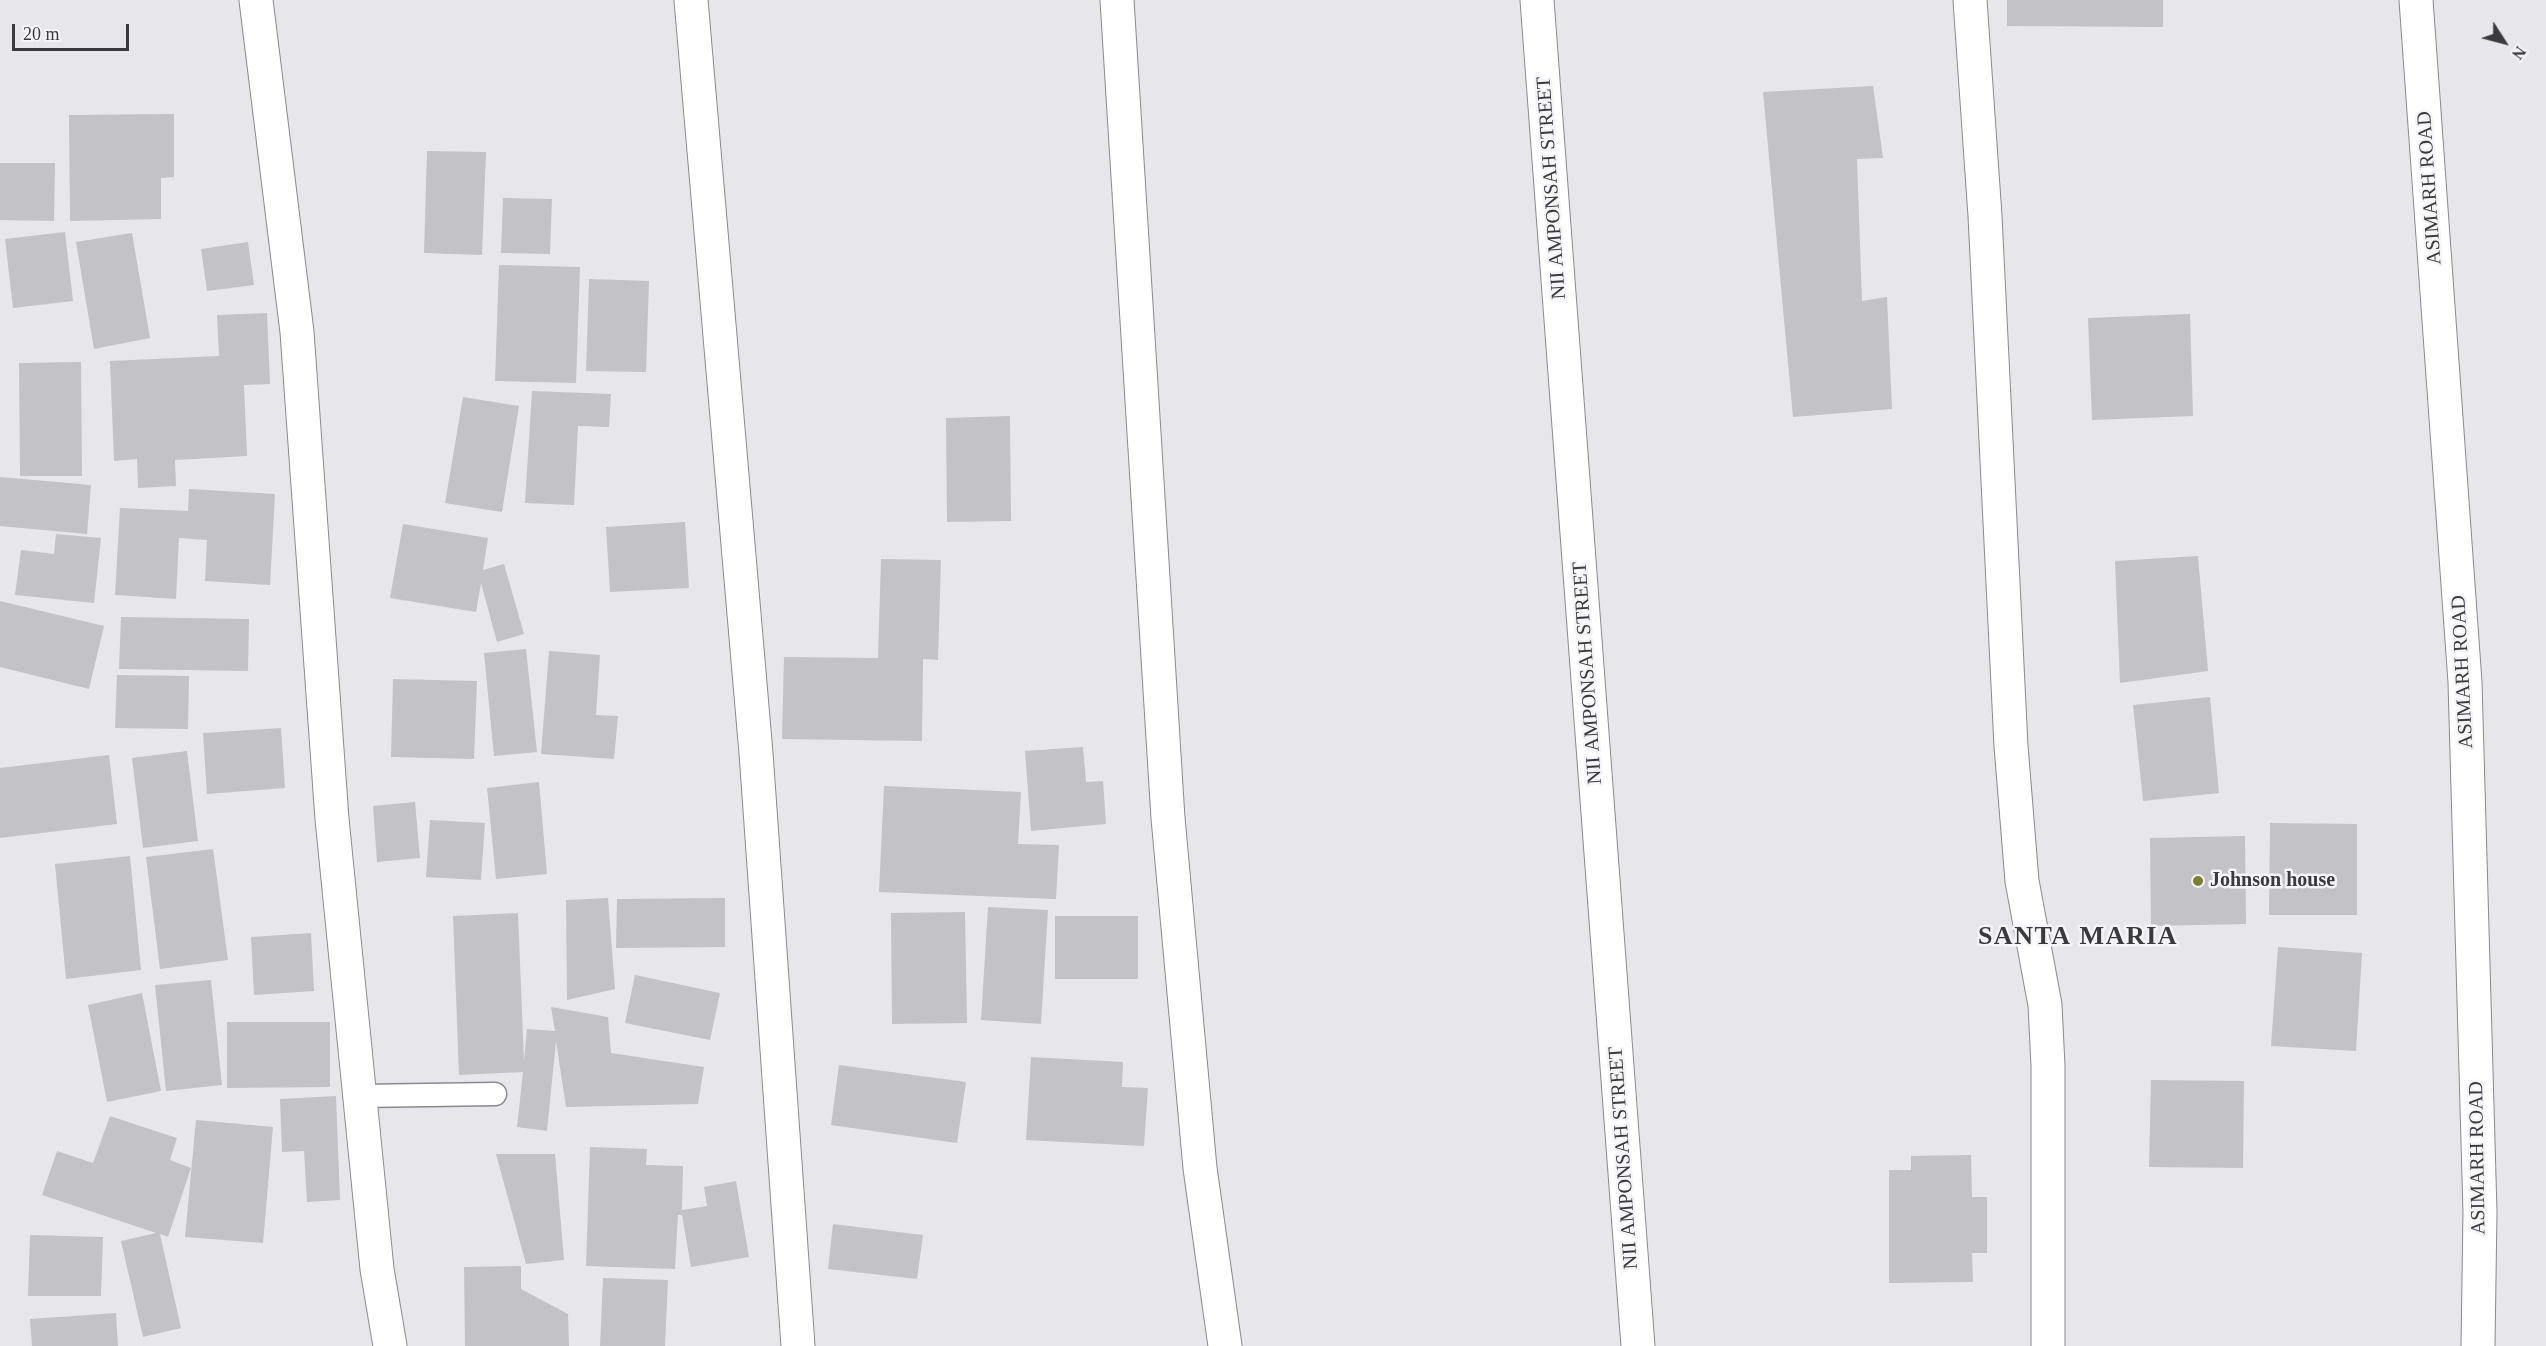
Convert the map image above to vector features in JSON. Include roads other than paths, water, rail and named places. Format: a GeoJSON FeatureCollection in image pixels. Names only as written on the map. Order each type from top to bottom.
{"type":"FeatureCollection","features":[{"type":"Feature","properties":{"kind":"street"},"geometry":{"type":"LineString","coordinates":[[256,0],[297,333],[332,819],[377,1269],[390,1346]]}},
{"type":"Feature","properties":{"kind":"street"},"geometry":{"type":"LineString","coordinates":[[691,0],[755,741],[798,1346]]}},
{"type":"Feature","properties":{"kind":"street"},"geometry":{"type":"LineString","coordinates":[[1117,0],[1168,818],[1200,1168],[1225,1346]]}},
{"type":"Feature","properties":{"kind":"street","name":"NII AMPONSAH STREET"},"geometry":{"type":"LineString","coordinates":[[1537,0],[1638,1346]]}},
{"type":"Feature","properties":{"kind":"street"},"geometry":{"type":"LineString","coordinates":[[1970,0],[1985,216],[2011,746],[2022,881],[2045,1005],[2048,1066],[2048,1346]]}},
{"type":"Feature","properties":{"kind":"street","name":"ASIMARH ROAD"},"geometry":{"type":"LineString","coordinates":[[2416,0],[2464,669],[2480,1212],[2478,1346]]}},
{"type":"Feature","properties":{"kind":"lane"},"geometry":{"type":"LineString","coordinates":[[360,1096],[495,1094]]}},
{"type":"Feature","properties":{"kind":"place","name":"Johnson house"},"geometry":{"type":"Point","coordinates":[2198,881]}},
{"type":"Feature","properties":{"kind":"district","name":"SANTA MARIA"},"geometry":{"type":"Point","coordinates":[2078,937]}}]}
